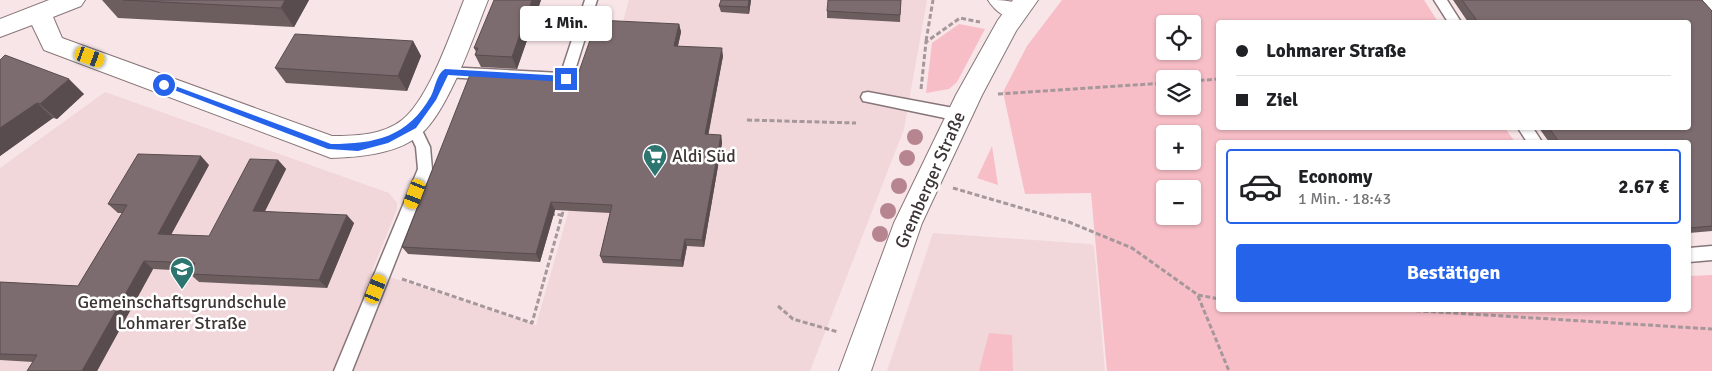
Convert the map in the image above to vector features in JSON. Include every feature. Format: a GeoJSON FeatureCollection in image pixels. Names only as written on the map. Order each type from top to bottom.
{"type":"FeatureCollection","features":[{"type":"Feature","properties":{"kind":"street"},"geometry":{"type":"LineString","coordinates":[[0,28],[72,0]]}},
{"type":"Feature","properties":{"kind":"street"},"geometry":{"type":"LineString","coordinates":[[39,13],[53,44],[331,147],[358,147],[385,141],[413,126],[434,98],[476,0]]}},
{"type":"Feature","properties":{"kind":"street","name":"Gremberger Straße"},"geometry":{"type":"LineString","coordinates":[[855,371],[908,223],[1012,9]]}},
{"type":"Feature","properties":{"kind":"lane"},"geometry":{"type":"LineString","coordinates":[[445,72],[566,79],[591,0]]}},
{"type":"Feature","properties":{"kind":"lane"},"geometry":{"type":"LineString","coordinates":[[1440,0],[1454,20]]}},
{"type":"Feature","properties":{"kind":"lane"},"geometry":{"type":"LineString","coordinates":[[1706,0],[1712,8]]}},
{"type":"Feature","properties":{"kind":"lane"},"geometry":{"type":"LineString","coordinates":[[868,97],[919,107],[964,105]]}},
{"type":"Feature","properties":{"kind":"lane"},"geometry":{"type":"LineString","coordinates":[[343,371],[425,169],[423,147],[413,126]]}},
{"type":"Feature","properties":{"kind":"lane"},"geometry":{"type":"LineString","coordinates":[[1691,255],[1712,253]]}},
{"type":"Feature","properties":{"kind":"path"},"geometry":{"type":"LineString","coordinates":[[919,107],[932,0]]}},
{"type":"Feature","properties":{"kind":"path"},"geometry":{"type":"LineString","coordinates":[[926,42],[960,18],[1012,9]]}},
{"type":"Feature","properties":{"kind":"path"},"geometry":{"type":"LineString","coordinates":[[1201,80],[1216,79]]}},
{"type":"Feature","properties":{"kind":"path"},"geometry":{"type":"LineString","coordinates":[[964,105],[1156,84]]}},
{"type":"Feature","properties":{"kind":"path"},"geometry":{"type":"LineString","coordinates":[[747,120],[856,124]]}},
{"type":"Feature","properties":{"kind":"path"},"geometry":{"type":"LineString","coordinates":[[928,180],[1069,222],[1132,248],[1198,295],[1216,298]]}},
{"type":"Feature","properties":{"kind":"path"},"geometry":{"type":"LineString","coordinates":[[382,273],[532,322],[565,206]]}},
{"type":"Feature","properties":{"kind":"path"},"geometry":{"type":"LineString","coordinates":[[543,214],[562,215]]}},
{"type":"Feature","properties":{"kind":"path"},"geometry":{"type":"LineString","coordinates":[[1198,295],[1229,371]]}},
{"type":"Feature","properties":{"kind":"path"},"geometry":{"type":"LineString","coordinates":[[778,306],[793,319],[866,340]]}},
{"type":"Feature","properties":{"kind":"path"},"geometry":{"type":"LineString","coordinates":[[1437,312],[1712,329]]}},
{"type":"Feature","properties":{"kind":"shaded area"},"geometry":{"type":"Polygon","coordinates":[[[629,0],[927,0],[904,129],[810,371],[0,371],[0,168],[105,92],[389,193],[397,203],[397,209],[372,271],[536,325],[629,0]]]}},
{"type":"Feature","properties":{"kind":"shaded area"},"geometry":{"type":"Polygon","coordinates":[[[1062,0],[1424,0],[1437,20],[1216,20],[1216,130],[1506,130],[1514,140],[1216,140],[1216,312],[1691,312],[1691,276],[1712,275],[1712,371],[1107,371],[1091,193],[1025,194],[1003,92],[1027,46],[1062,0]]]}},
{"type":"Feature","properties":{"kind":"shaded area"},"geometry":{"type":"Polygon","coordinates":[[[959,24],[985,29],[957,82],[949,89],[926,93],[932,43],[959,24]]]}},
{"type":"Feature","properties":{"kind":"shaded area"},"geometry":{"type":"Polygon","coordinates":[[[992,146],[998,185],[977,178],[992,146]]]}},
{"type":"Feature","properties":{"kind":"shaded area"},"geometry":{"type":"Polygon","coordinates":[[[933,233],[1090,244],[1094,246],[1105,371],[887,371],[933,233]]]}},
{"type":"Feature","properties":{"kind":"shaded area"},"geometry":{"type":"Polygon","coordinates":[[[989,333],[1012,335],[1013,371],[979,371],[989,333]]]}},
{"type":"Feature","properties":{"kind":"building"},"geometry":{"type":"Polygon","coordinates":[[[123,0],[285,0],[281,8],[123,0]]]}},
{"type":"Feature","properties":{"kind":"building"},"geometry":{"type":"Polygon","coordinates":[[[494,0],[532,0],[512,57],[475,55],[478,48],[474,48],[494,0]]]}},
{"type":"Feature","properties":{"kind":"building"},"geometry":{"type":"Polygon","coordinates":[[[721,0],[749,0],[748,7],[719,6],[721,0]]]}},
{"type":"Feature","properties":{"kind":"building"},"geometry":{"type":"Polygon","coordinates":[[[828,0],[901,0],[900,15],[827,11],[828,0]]]}},
{"type":"Feature","properties":{"kind":"building"},"geometry":{"type":"Polygon","coordinates":[[[1462,0],[1702,0],[1712,11],[1712,226],[1691,228],[1691,140],[1558,140],[1550,130],[1691,130],[1691,20],[1477,20],[1462,0]]]}},
{"type":"Feature","properties":{"kind":"building"},"geometry":{"type":"Polygon","coordinates":[[[597,20],[679,24],[674,46],[722,48],[705,134],[721,135],[702,240],[685,239],[681,260],[600,256],[612,205],[551,202],[536,254],[402,247],[471,72],[576,80],[597,20]]]}},
{"type":"Feature","properties":{"kind":"building"},"geometry":{"type":"Polygon","coordinates":[[[295,34],[413,41],[398,76],[275,68],[295,34]]]}},
{"type":"Feature","properties":{"kind":"building"},"geometry":{"type":"Polygon","coordinates":[[[5,55],[69,79],[40,104],[37,103],[0,128],[0,60],[5,55]]]}},
{"type":"Feature","properties":{"kind":"building"},"geometry":{"type":"Polygon","coordinates":[[[138,154],[201,156],[158,234],[209,236],[250,159],[278,160],[253,211],[347,215],[319,280],[190,274],[195,263],[144,261],[82,371],[27,371],[37,355],[0,354],[0,282],[78,286],[127,205],[108,204],[138,154]]]}},
{"type":"Feature","properties":{"kind":"place","name":"Aldi Süd"},"geometry":{"type":"Point","coordinates":[655,177]}},
{"type":"Feature","properties":{"kind":"place","name":"Gemeinschaftsgrundschule Lohmarer Straße"},"geometry":{"type":"Point","coordinates":[182,290]}},
{"type":"Feature","properties":{"kind":"route"},"geometry":{"type":"LineString","coordinates":[[164,85],[331,147],[358,147],[385,141],[413,126],[434,98],[445,72],[566,79]]}}]}
